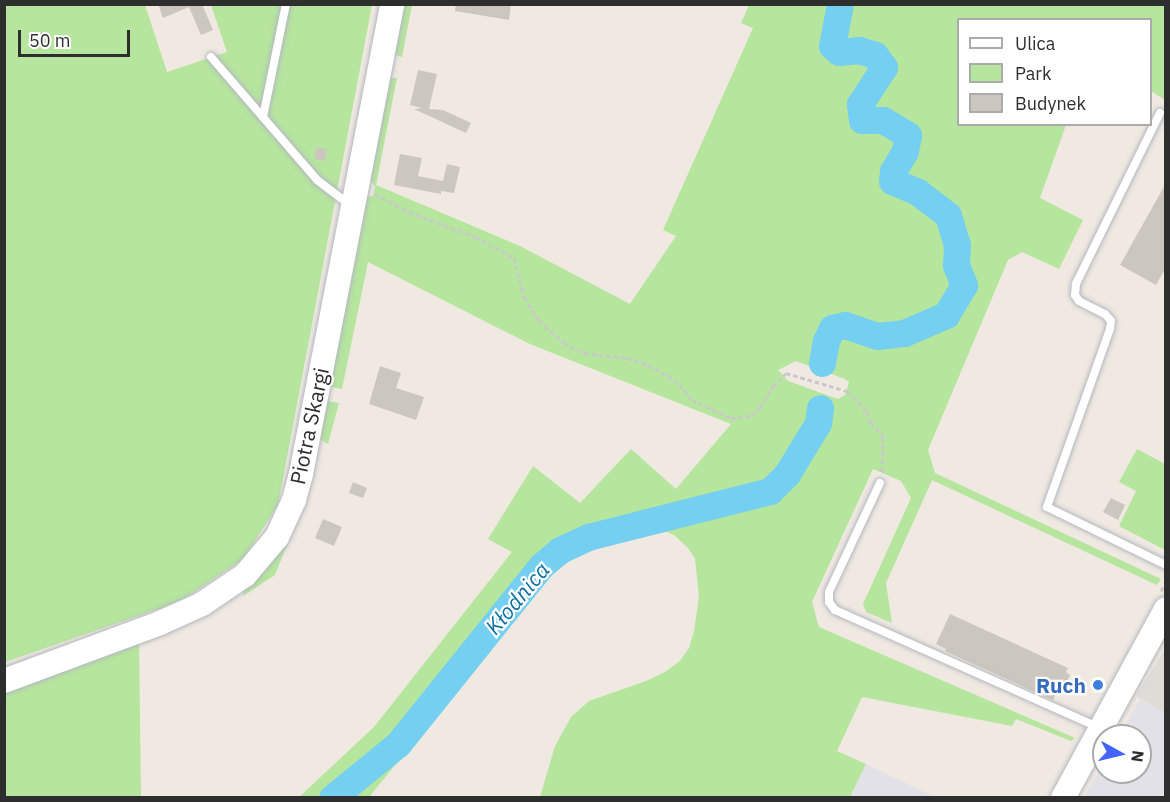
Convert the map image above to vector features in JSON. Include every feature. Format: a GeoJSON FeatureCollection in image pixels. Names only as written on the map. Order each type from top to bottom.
{"type":"FeatureCollection","features":[{"type":"Feature","properties":{"kind":"street","name":"Piotra Skargi"},"geometry":{"type":"LineString","coordinates":[[4,681],[189,611],[236,583],[270,548],[291,507],[301,474],[392,4]]}},
{"type":"Feature","properties":{"kind":"street"},"geometry":{"type":"LineString","coordinates":[[1103,724],[1166,609]]}},
{"type":"Feature","properties":{"kind":"street"},"geometry":{"type":"LineString","coordinates":[[1064,798],[1092,745]]}},
{"type":"Feature","properties":{"kind":"lane"},"geometry":{"type":"LineString","coordinates":[[263,117],[286,4]]}},
{"type":"Feature","properties":{"kind":"lane"},"geometry":{"type":"LineString","coordinates":[[211,57],[317,180],[356,196]]}},
{"type":"Feature","properties":{"kind":"lane"},"geometry":{"type":"LineString","coordinates":[[1160,113],[1076,284],[1075,295],[1079,301],[1105,314],[1111,321],[1110,329],[1047,507],[1166,565]]}},
{"type":"Feature","properties":{"kind":"lane"},"geometry":{"type":"LineString","coordinates":[[880,483],[829,592],[829,602],[835,610],[1092,724]]}},
{"type":"Feature","properties":{"kind":"path"},"geometry":{"type":"LineString","coordinates":[[356,196],[409,212],[474,237],[514,258],[524,297],[539,321],[564,343],[584,353],[627,358],[648,365],[674,380],[692,400],[731,418],[751,416],[760,408],[768,393],[786,373],[853,394],[883,436],[885,450],[880,483]]}},
{"type":"Feature","properties":{"kind":"shaded area"},"geometry":{"type":"Polygon","coordinates":[[[1165,649],[1165,713],[1136,696],[1165,649]]]}},
{"type":"Feature","properties":{"kind":"shaded area"},"geometry":{"type":"Polygon","coordinates":[[[1140,699],[1165,713],[1165,797],[1084,798],[1092,784],[1152,784],[1152,724],[1126,724],[1140,699]]]}},
{"type":"Feature","properties":{"kind":"shaded area"},"geometry":{"type":"Polygon","coordinates":[[[866,764],[935,797],[850,798],[866,764]]]}},
{"type":"Feature","properties":{"kind":"green space"},"geometry":{"type":"Polygon","coordinates":[[[4,5],[145,5],[167,72],[227,52],[211,5],[372,5],[278,505],[243,559],[181,601],[5,662],[4,5]]]}},
{"type":"Feature","properties":{"kind":"green space"},"geometry":{"type":"Polygon","coordinates":[[[400,5],[412,5],[402,57],[392,54],[400,5]]]}},
{"type":"Feature","properties":{"kind":"green space"},"geometry":{"type":"Polygon","coordinates":[[[749,5],[1165,5],[1165,100],[1152,92],[1152,18],[957,18],[957,126],[1066,126],[1040,198],[1083,220],[1059,269],[1022,252],[1008,260],[928,450],[935,473],[1161,579],[1157,585],[932,480],[886,583],[892,623],[866,612],[863,604],[911,498],[901,481],[873,469],[812,602],[819,627],[1075,738],[1071,741],[1016,719],[1012,726],[862,697],[837,751],[866,764],[850,797],[540,797],[555,746],[571,717],[589,701],[665,672],[680,661],[689,648],[699,597],[695,558],[674,535],[665,531],[647,532],[604,541],[579,554],[552,574],[369,797],[298,798],[374,727],[512,552],[488,539],[533,466],[580,503],[631,449],[676,489],[731,424],[530,344],[368,262],[342,389],[331,387],[328,384],[366,197],[373,196],[375,186],[367,177],[386,78],[397,78],[376,185],[520,246],[630,304],[676,236],[663,230],[753,28],[741,23],[749,5]],[[796,361],[778,370],[788,381],[838,399],[845,395],[849,382],[796,361]]]}},
{"type":"Feature","properties":{"kind":"green space"},"geometry":{"type":"Polygon","coordinates":[[[325,401],[339,403],[328,444],[317,438],[325,401]]]}},
{"type":"Feature","properties":{"kind":"green space"},"geometry":{"type":"Polygon","coordinates":[[[1137,449],[1165,464],[1165,550],[1119,526],[1136,491],[1119,482],[1137,449]]]}},
{"type":"Feature","properties":{"kind":"green space"},"geometry":{"type":"Polygon","coordinates":[[[285,539],[289,540],[275,575],[243,596],[244,587],[285,539]]]}},
{"type":"Feature","properties":{"kind":"green space"},"geometry":{"type":"Polygon","coordinates":[[[139,641],[141,797],[5,798],[5,689],[139,641]]]}},
{"type":"Feature","properties":{"kind":"building"},"geometry":{"type":"Polygon","coordinates":[[[158,4],[202,4],[213,30],[201,35],[189,7],[163,18],[158,4]]]}},
{"type":"Feature","properties":{"kind":"building"},"geometry":{"type":"Polygon","coordinates":[[[456,4],[511,4],[509,20],[455,11],[456,4]]]}},
{"type":"Feature","properties":{"kind":"building"},"geometry":{"type":"Polygon","coordinates":[[[418,70],[437,74],[429,109],[443,110],[471,123],[466,133],[414,109],[422,108],[410,105],[418,70]]]}},
{"type":"Feature","properties":{"kind":"building"},"geometry":{"type":"Polygon","coordinates":[[[316,147],[327,149],[325,161],[314,159],[316,147]]]}},
{"type":"Feature","properties":{"kind":"building"},"geometry":{"type":"Polygon","coordinates":[[[400,154],[422,158],[418,176],[443,181],[447,164],[460,167],[454,193],[441,191],[441,194],[394,185],[400,154]]]}},
{"type":"Feature","properties":{"kind":"building"},"geometry":{"type":"Polygon","coordinates":[[[1166,183],[1166,267],[1156,285],[1120,265],[1166,183]]]}},
{"type":"Feature","properties":{"kind":"building"},"geometry":{"type":"Polygon","coordinates":[[[380,366],[401,373],[396,388],[424,397],[416,420],[369,404],[380,366]]]}},
{"type":"Feature","properties":{"kind":"building"},"geometry":{"type":"Polygon","coordinates":[[[353,482],[367,488],[363,498],[349,493],[353,482]]]}},
{"type":"Feature","properties":{"kind":"building"},"geometry":{"type":"Polygon","coordinates":[[[1111,498],[1125,505],[1118,520],[1103,512],[1111,498]]]}},
{"type":"Feature","properties":{"kind":"building"},"geometry":{"type":"Polygon","coordinates":[[[323,519],[342,527],[334,546],[315,538],[323,519]]]}},
{"type":"Feature","properties":{"kind":"building"},"geometry":{"type":"Polygon","coordinates":[[[950,614],[1068,668],[1066,672],[1070,675],[1063,691],[1058,689],[1053,700],[945,651],[946,649],[936,644],[950,614]]]}},
{"type":"Feature","properties":{"kind":"waterway","name":"Kłodnica"},"geometry":{"type":"LineString","coordinates":[[822,363],[826,341],[832,328],[845,325],[877,336],[904,333],[946,315],[964,285],[956,265],[957,245],[948,215],[918,192],[892,181],[893,171],[905,151],[908,135],[883,120],[862,120],[860,104],[884,67],[875,55],[859,50],[839,52],[832,46],[840,4]]}},
{"type":"Feature","properties":{"kind":"waterway","name":"Kłodnica"},"geometry":{"type":"LineString","coordinates":[[332,798],[398,744],[541,566],[560,550],[588,537],[770,491],[787,474],[818,423],[820,408]]}},
{"type":"Feature","properties":{"kind":"place","name":"Ruch"},"geometry":{"type":"Point","coordinates":[1098,685]}}]}
